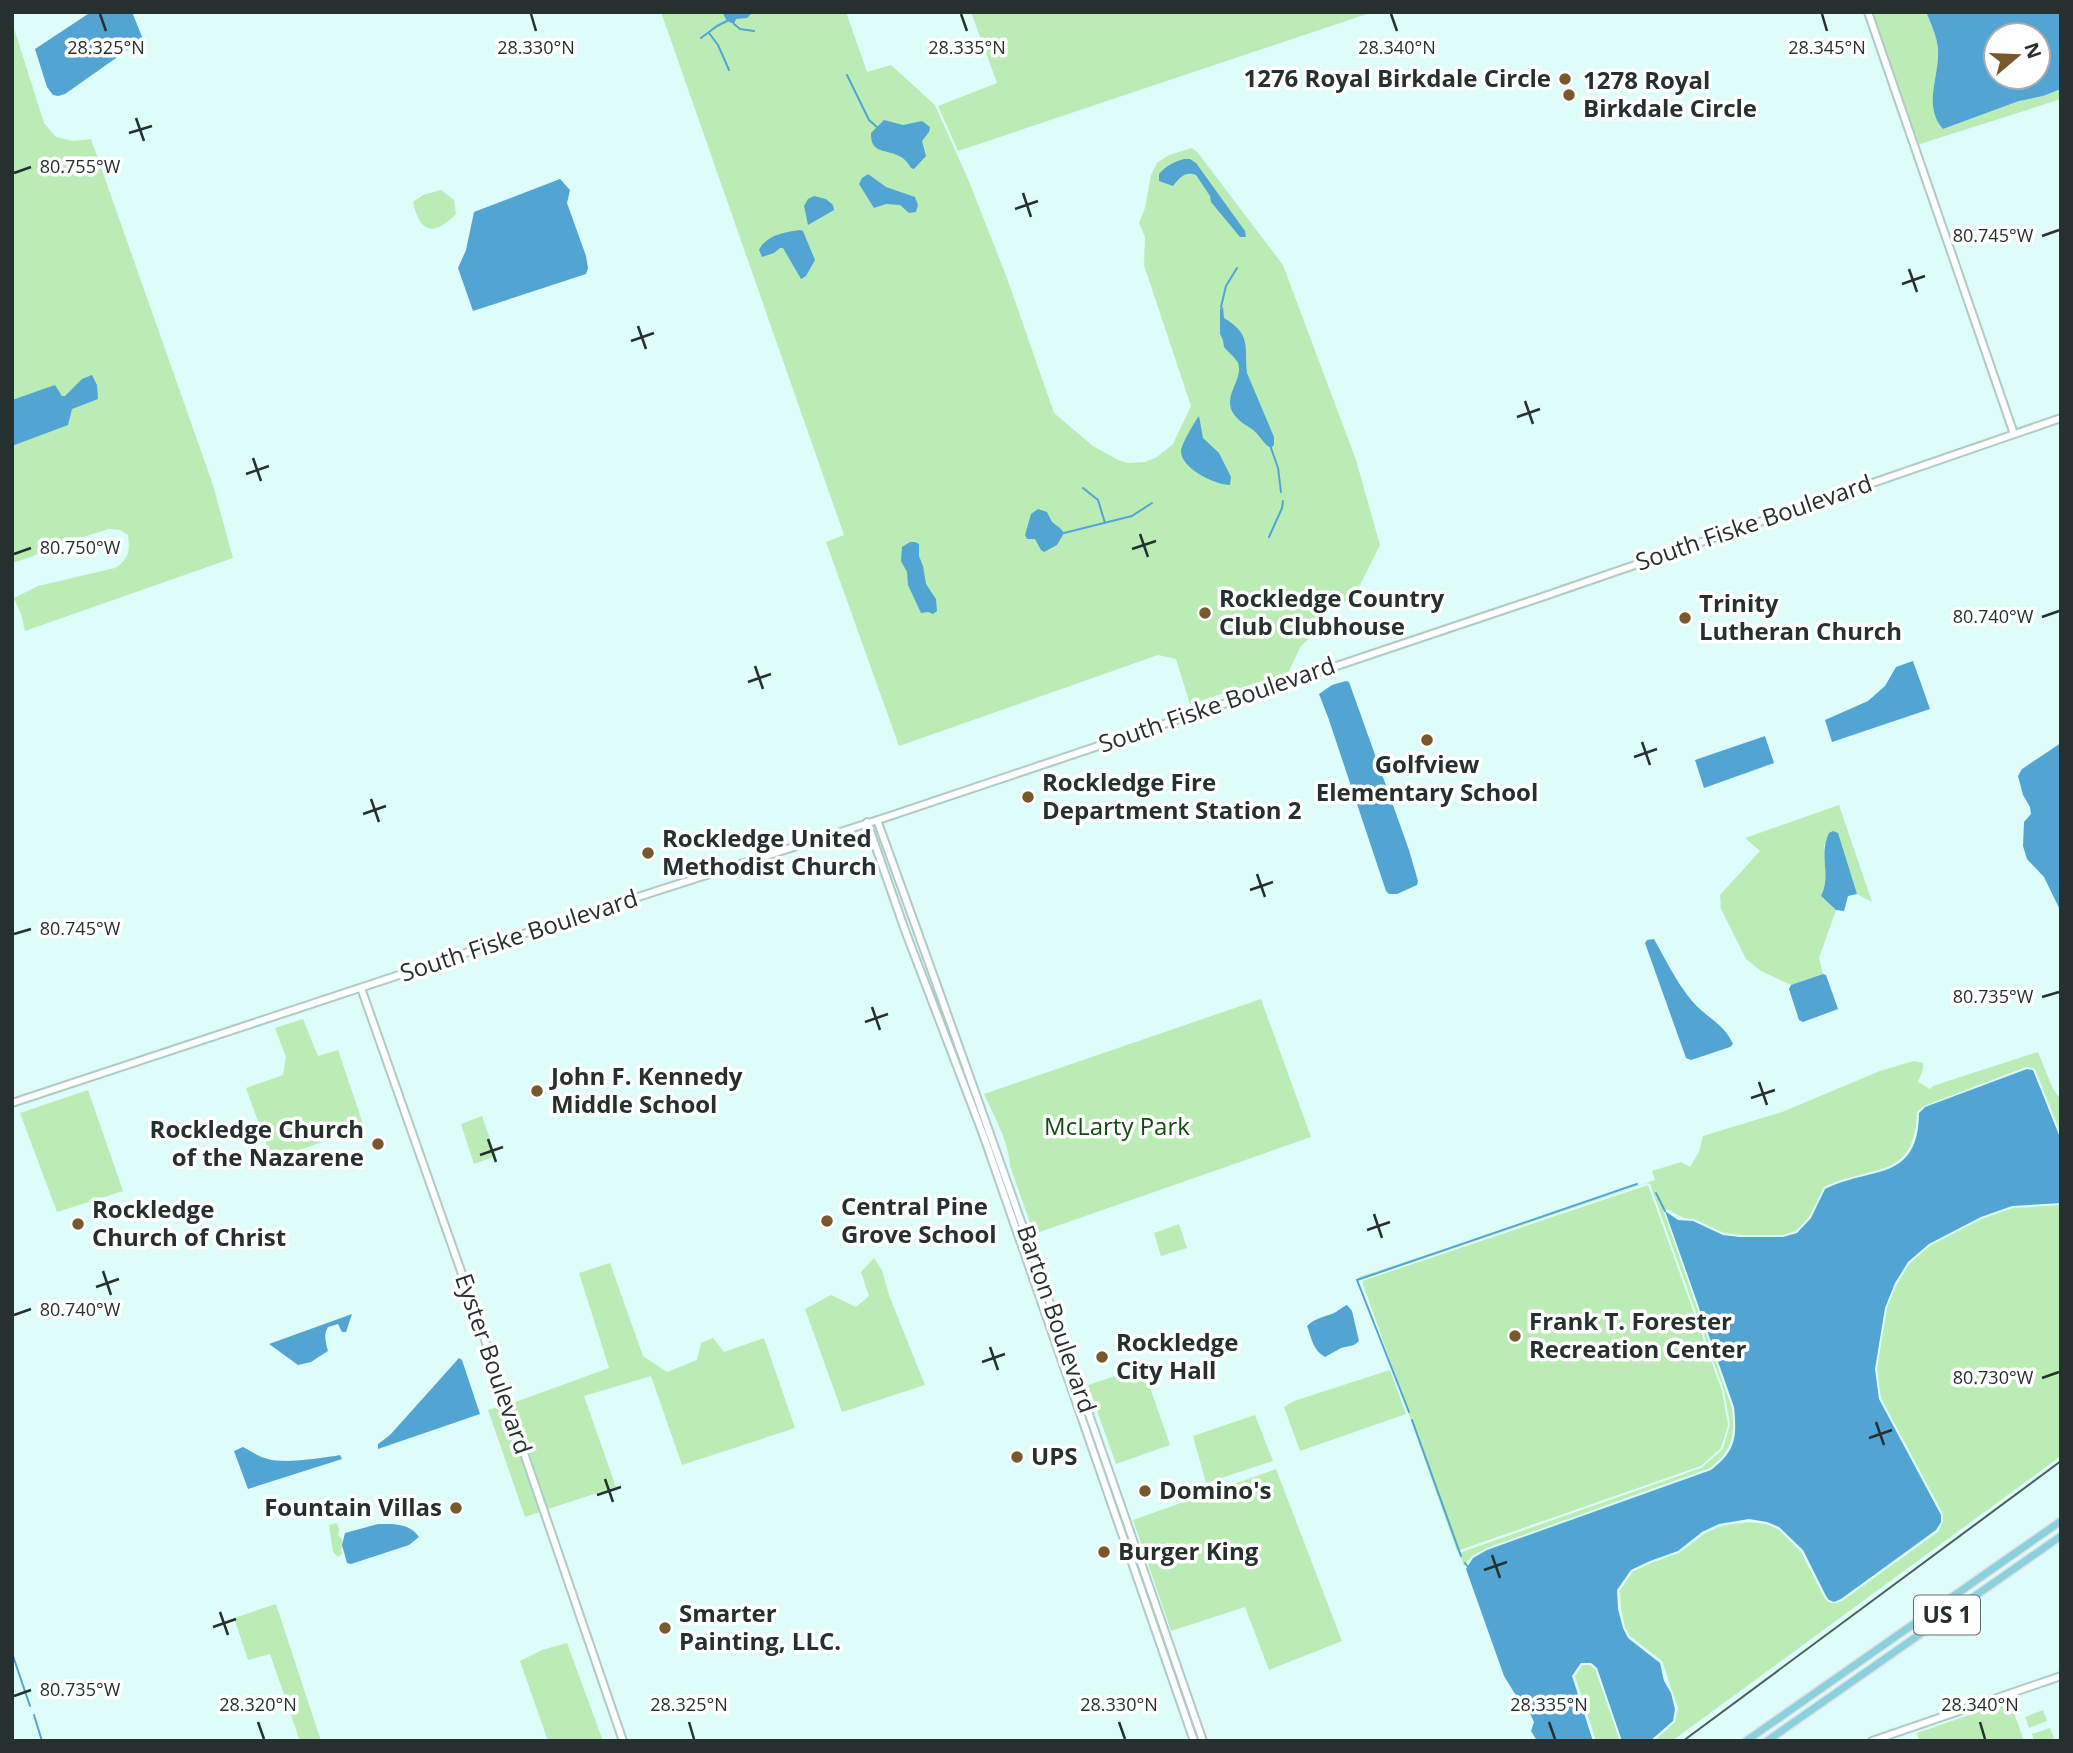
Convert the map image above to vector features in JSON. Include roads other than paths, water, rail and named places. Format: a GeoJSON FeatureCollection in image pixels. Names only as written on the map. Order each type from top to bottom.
{"type":"FeatureCollection","features":[{"type":"Feature","properties":{"kind":"main road"},"geometry":{"type":"LineString","coordinates":[[1868,12],[2014,434]]}},
{"type":"Feature","properties":{"kind":"main road","name":"South Fiske Boulevard"},"geometry":{"type":"LineString","coordinates":[[12,1103],[877,820],[1542,597],[2061,418]]}},
{"type":"Feature","properties":{"kind":"main road","name":"Barton Boulevard"},"geometry":{"type":"LineString","coordinates":[[877,820],[992,1134],[1202,1741]]}},
{"type":"Feature","properties":{"kind":"main road","name":"Barton Boulevard"},"geometry":{"type":"LineString","coordinates":[[867,822],[984,1137],[1194,1741]]}},
{"type":"Feature","properties":{"kind":"main road"},"geometry":{"type":"LineString","coordinates":[[890,887],[904,895]]}},
{"type":"Feature","properties":{"kind":"main road","name":"Eyster Boulevard"},"geometry":{"type":"LineString","coordinates":[[361,988],[623,1741]]}},
{"type":"Feature","properties":{"kind":"main road"},"geometry":{"type":"LineString","coordinates":[[1032,1276],[1040,1273]]}},
{"type":"Feature","properties":{"kind":"main road"},"geometry":{"type":"LineString","coordinates":[[1084,1427],[1093,1424]]}},
{"type":"Feature","properties":{"kind":"main road","name":"US 1"},"geometry":{"type":"LineString","coordinates":[[1745,1741],[2061,1521]]}},
{"type":"Feature","properties":{"kind":"main road"},"geometry":{"type":"LineString","coordinates":[[2058,1538],[2061,1528]]}},
{"type":"Feature","properties":{"kind":"main road","name":"US 1"},"geometry":{"type":"LineString","coordinates":[[1767,1741],[2058,1538]]}},
{"type":"Feature","properties":{"kind":"main road"},"geometry":{"type":"LineString","coordinates":[[1134,1569],[1140,1572],[1153,1597]]}},
{"type":"Feature","properties":{"kind":"main road"},"geometry":{"type":"LineString","coordinates":[[1149,1612],[1153,1613],[1163,1626]]}},
{"type":"Feature","properties":{"kind":"main road"},"geometry":{"type":"LineString","coordinates":[[1879,1662],[1881,1653],[1892,1638]]}},
{"type":"Feature","properties":{"kind":"main road"},"geometry":{"type":"LineString","coordinates":[[1860,1676],[1869,1654]]}},
{"type":"Feature","properties":{"kind":"main road"},"geometry":{"type":"LineString","coordinates":[[1872,1741],[2061,1676]]}},
{"type":"Feature","properties":{"kind":"main road"},"geometry":{"type":"LineString","coordinates":[[1190,1732],[1195,1732],[1202,1741]]}},
{"type":"Feature","properties":{"kind":"water"},"geometry":{"type":"Polygon","coordinates":[[[91,12],[132,12],[143,39],[65,94],[53,95],[47,87],[35,49],[91,12]]]}},
{"type":"Feature","properties":{"kind":"water"},"geometry":{"type":"Polygon","coordinates":[[[722,12],[753,12],[747,18],[736,19],[734,24],[727,21],[722,12]]]}},
{"type":"Feature","properties":{"kind":"water"},"geometry":{"type":"Polygon","coordinates":[[[1926,12],[2061,12],[2061,89],[2019,101],[1943,129],[1937,120],[1933,100],[1938,59],[1935,35],[1926,12]]]}},
{"type":"Feature","properties":{"kind":"water"},"geometry":{"type":"Polygon","coordinates":[[[884,120],[903,125],[922,121],[930,127],[922,141],[926,156],[914,169],[900,156],[875,147],[871,133],[884,120]]]}},
{"type":"Feature","properties":{"kind":"water"},"geometry":{"type":"Polygon","coordinates":[[[1184,159],[1196,163],[1245,231],[1246,237],[1240,237],[1211,202],[1196,175],[1185,175],[1173,186],[1159,181],[1159,174],[1164,169],[1184,159]]]}},
{"type":"Feature","properties":{"kind":"water"},"geometry":{"type":"Polygon","coordinates":[[[868,174],[886,187],[915,197],[918,205],[916,212],[909,213],[900,205],[886,204],[874,208],[859,184],[868,174]]]}},
{"type":"Feature","properties":{"kind":"water"},"geometry":{"type":"Polygon","coordinates":[[[560,179],[570,190],[567,203],[586,256],[586,274],[473,311],[458,268],[466,250],[474,212],[560,179]]]}},
{"type":"Feature","properties":{"kind":"water"},"geometry":{"type":"Polygon","coordinates":[[[814,196],[826,199],[833,205],[834,210],[808,225],[804,206],[808,199],[814,196]]]}},
{"type":"Feature","properties":{"kind":"water"},"geometry":{"type":"Polygon","coordinates":[[[803,231],[815,260],[806,276],[801,279],[783,248],[762,257],[759,250],[771,238],[803,231]]]}},
{"type":"Feature","properties":{"kind":"water"},"geometry":{"type":"Polygon","coordinates":[[[1223,307],[1224,318],[1243,336],[1247,373],[1274,437],[1274,445],[1271,448],[1255,431],[1239,420],[1230,405],[1239,370],[1237,361],[1224,347],[1220,334],[1220,309],[1223,307]]]}},
{"type":"Feature","properties":{"kind":"water"},"geometry":{"type":"Polygon","coordinates":[[[92,375],[97,385],[98,399],[72,409],[68,425],[12,446],[12,400],[55,385],[62,396],[65,396],[82,379],[92,375]]]}},
{"type":"Feature","properties":{"kind":"water"},"geometry":{"type":"Polygon","coordinates":[[[1199,416],[1203,438],[1219,453],[1231,477],[1230,485],[1200,475],[1183,458],[1183,444],[1199,416]]]}},
{"type":"Feature","properties":{"kind":"water"},"geometry":{"type":"Polygon","coordinates":[[[1038,509],[1047,512],[1052,522],[1064,533],[1057,545],[1044,552],[1035,539],[1027,539],[1025,535],[1031,514],[1038,509]]]}},
{"type":"Feature","properties":{"kind":"water"},"geometry":{"type":"Polygon","coordinates":[[[910,542],[919,544],[926,584],[936,599],[937,611],[933,614],[921,613],[908,585],[907,572],[901,561],[902,547],[910,542]]]}},
{"type":"Feature","properties":{"kind":"water"},"geometry":{"type":"Polygon","coordinates":[[[1913,661],[1930,709],[1832,742],[1825,720],[1868,701],[1885,686],[1896,667],[1913,661]]]}},
{"type":"Feature","properties":{"kind":"water"},"geometry":{"type":"Polygon","coordinates":[[[1349,682],[1418,881],[1417,885],[1397,894],[1389,894],[1386,891],[1319,694],[1332,685],[1349,682]]]}},
{"type":"Feature","properties":{"kind":"water"},"geometry":{"type":"Polygon","coordinates":[[[1765,736],[1774,763],[1704,788],[1695,760],[1765,736]]]}},
{"type":"Feature","properties":{"kind":"water"},"geometry":{"type":"Polygon","coordinates":[[[2061,743],[2061,912],[2044,877],[2027,859],[2023,846],[2024,822],[2031,814],[2018,776],[2022,769],[2061,743]]]}},
{"type":"Feature","properties":{"kind":"water"},"geometry":{"type":"Polygon","coordinates":[[[1829,833],[1838,833],[1857,894],[1848,896],[1844,911],[1836,910],[1821,896],[1825,880],[1826,842],[1829,833]]]}},
{"type":"Feature","properties":{"kind":"water"},"geometry":{"type":"Polygon","coordinates":[[[1654,939],[1686,994],[1729,1037],[1733,1044],[1730,1047],[1691,1060],[1686,1058],[1645,943],[1654,939]]]}},
{"type":"Feature","properties":{"kind":"water"},"geometry":{"type":"Polygon","coordinates":[[[1826,975],[1838,1009],[1803,1022],[1799,1020],[1789,989],[1791,985],[1826,975]]]}},
{"type":"Feature","properties":{"kind":"water"},"geometry":{"type":"Polygon","coordinates":[[[2027,1069],[2033,1070],[2061,1140],[2061,1203],[2012,1206],[1981,1217],[1929,1244],[1908,1262],[1895,1283],[1885,1308],[1875,1369],[1879,1399],[1941,1515],[1941,1522],[1936,1530],[1834,1602],[1826,1596],[1803,1550],[1779,1527],[1749,1519],[1719,1524],[1702,1532],[1678,1551],[1631,1570],[1617,1590],[1618,1609],[1628,1638],[1660,1663],[1675,1709],[1673,1721],[1650,1741],[1622,1741],[1597,1668],[1591,1663],[1581,1663],[1572,1676],[1593,1741],[1537,1741],[1531,1731],[1534,1722],[1528,1709],[1504,1676],[1466,1569],[1473,1558],[1487,1550],[1711,1470],[1726,1456],[1735,1435],[1734,1407],[1665,1211],[1678,1220],[1693,1221],[1723,1235],[1783,1237],[1797,1233],[1811,1218],[1825,1189],[1889,1169],[1901,1162],[1910,1151],[1917,1135],[1919,1113],[1925,1107],[2027,1069]]]}},
{"type":"Feature","properties":{"kind":"water"},"geometry":{"type":"Polygon","coordinates":[[[1347,1305],[1352,1311],[1359,1341],[1325,1357],[1315,1348],[1307,1326],[1347,1305]]]}},
{"type":"Feature","properties":{"kind":"water"},"geometry":{"type":"Polygon","coordinates":[[[352,1314],[346,1332],[342,1332],[338,1324],[328,1327],[325,1336],[328,1351],[311,1362],[298,1365],[269,1344],[352,1314]]]}},
{"type":"Feature","properties":{"kind":"water"},"geometry":{"type":"Polygon","coordinates":[[[459,1358],[462,1360],[480,1414],[378,1449],[378,1444],[390,1435],[459,1358]]]}},
{"type":"Feature","properties":{"kind":"water"},"geometry":{"type":"Polygon","coordinates":[[[243,1447],[261,1457],[275,1460],[304,1460],[340,1455],[342,1459],[248,1489],[234,1451],[243,1447]]]}},
{"type":"Feature","properties":{"kind":"water"},"geometry":{"type":"Polygon","coordinates":[[[378,1524],[406,1527],[419,1537],[409,1545],[347,1563],[342,1545],[345,1533],[378,1524]]]}},
{"type":"Feature","properties":{"kind":"waterway"},"geometry":{"type":"LineString","coordinates":[[701,38],[727,21]]}},
{"type":"Feature","properties":{"kind":"waterway"},"geometry":{"type":"LineString","coordinates":[[734,24],[740,29],[754,31]]}},
{"type":"Feature","properties":{"kind":"waterway"},"geometry":{"type":"LineString","coordinates":[[709,33],[718,45],[729,70]]}},
{"type":"Feature","properties":{"kind":"waterway"},"geometry":{"type":"LineString","coordinates":[[847,75],[869,120],[878,128]]}},
{"type":"Feature","properties":{"kind":"waterway"},"geometry":{"type":"LineString","coordinates":[[1221,307],[1226,286],[1237,268]]}},
{"type":"Feature","properties":{"kind":"waterway"},"geometry":{"type":"LineString","coordinates":[[1271,448],[1278,468],[1281,492]]}},
{"type":"Feature","properties":{"kind":"waterway"},"geometry":{"type":"LineString","coordinates":[[1083,488],[1098,500],[1105,523]]}},
{"type":"Feature","properties":{"kind":"waterway"},"geometry":{"type":"LineString","coordinates":[[1269,537],[1283,501]]}},
{"type":"Feature","properties":{"kind":"waterway"},"geometry":{"type":"LineString","coordinates":[[1064,533],[1132,516],[1152,503]]}},
{"type":"Feature","properties":{"kind":"waterway"},"geometry":{"type":"LineString","coordinates":[[672,873],[697,864]]}},
{"type":"Feature","properties":{"kind":"waterway"},"geometry":{"type":"LineString","coordinates":[[1409,1412],[1357,1280],[1637,1184]]}},
{"type":"Feature","properties":{"kind":"waterway"},"geometry":{"type":"LineString","coordinates":[[1656,1193],[1665,1211]]}},
{"type":"Feature","properties":{"kind":"waterway"},"geometry":{"type":"LineString","coordinates":[[1412,1420],[1461,1556]]}},
{"type":"Feature","properties":{"kind":"waterway"},"geometry":{"type":"LineString","coordinates":[[1465,1563],[1468,1567]]}},
{"type":"Feature","properties":{"kind":"waterway"},"geometry":{"type":"LineString","coordinates":[[12,1653],[30,1706]]}},
{"type":"Feature","properties":{"kind":"waterway"},"geometry":{"type":"LineString","coordinates":[[34,1715],[42,1741]]}},
{"type":"Feature","properties":{"kind":"railway"},"geometry":{"type":"LineString","coordinates":[[1683,1741],[2061,1461]]}},
{"type":"Feature","properties":{"kind":"place","name":"1276 Royal Birkdale Circle"},"geometry":{"type":"Point","coordinates":[1565,79]}},
{"type":"Feature","properties":{"kind":"place","name":"1278 Royal Birkdale Circle"},"geometry":{"type":"Point","coordinates":[1569,95]}},
{"type":"Feature","properties":{"kind":"place","name":"Rockledge Country Club Clubhouse"},"geometry":{"type":"Point","coordinates":[1205,613]}},
{"type":"Feature","properties":{"kind":"place","name":"Trinity Lutheran Church"},"geometry":{"type":"Point","coordinates":[1685,618]}},
{"type":"Feature","properties":{"kind":"place","name":"Golfview Elementary School"},"geometry":{"type":"Point","coordinates":[1427,740]}},
{"type":"Feature","properties":{"kind":"place","name":"Rockledge Fire Department Station 2"},"geometry":{"type":"Point","coordinates":[1028,797]}},
{"type":"Feature","properties":{"kind":"place","name":"Rockledge United Methodist Church"},"geometry":{"type":"Point","coordinates":[648,853]}},
{"type":"Feature","properties":{"kind":"place","name":"John F. Kennedy Middle School"},"geometry":{"type":"Point","coordinates":[537,1091]}},
{"type":"Feature","properties":{"kind":"place","name":"Rockledge Church of the Nazarene"},"geometry":{"type":"Point","coordinates":[378,1144]}},
{"type":"Feature","properties":{"kind":"place","name":"Central Pine Grove School"},"geometry":{"type":"Point","coordinates":[827,1221]}},
{"type":"Feature","properties":{"kind":"place","name":"Rockledge Church of Christ"},"geometry":{"type":"Point","coordinates":[78,1224]}},
{"type":"Feature","properties":{"kind":"place","name":"Frank T. Forester Recreation Center"},"geometry":{"type":"Point","coordinates":[1515,1336]}},
{"type":"Feature","properties":{"kind":"place","name":"Rockledge City Hall"},"geometry":{"type":"Point","coordinates":[1102,1357]}},
{"type":"Feature","properties":{"kind":"place","name":"UPS"},"geometry":{"type":"Point","coordinates":[1017,1457]}},
{"type":"Feature","properties":{"kind":"place","name":"Domino's"},"geometry":{"type":"Point","coordinates":[1145,1491]}},
{"type":"Feature","properties":{"kind":"place","name":"Fountain Villas"},"geometry":{"type":"Point","coordinates":[456,1508]}},
{"type":"Feature","properties":{"kind":"place","name":"Burger King"},"geometry":{"type":"Point","coordinates":[1104,1552]}},
{"type":"Feature","properties":{"kind":"place","name":"Smarter Painting, LLC."},"geometry":{"type":"Point","coordinates":[665,1628]}},
{"type":"Feature","properties":{"kind":"park label","name":"McLarty Park"},"geometry":{"type":"Point","coordinates":[1117,1127]}}]}
